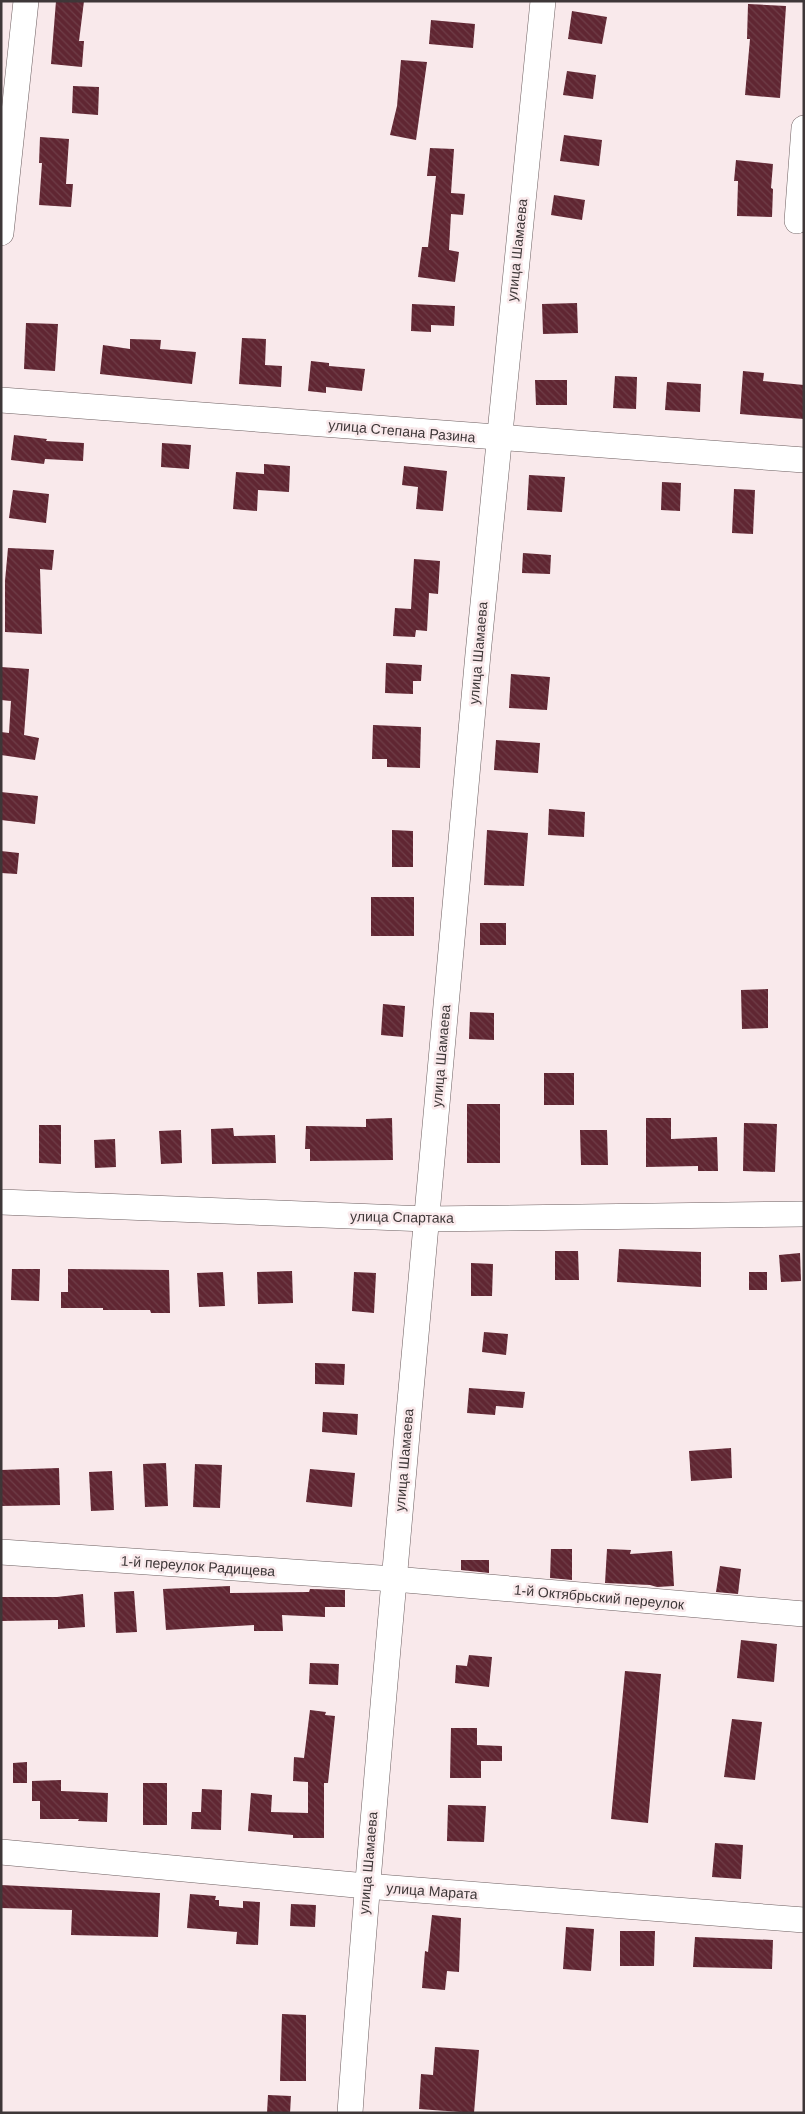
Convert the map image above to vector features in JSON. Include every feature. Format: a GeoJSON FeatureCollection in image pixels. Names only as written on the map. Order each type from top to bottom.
{"type":"FeatureCollection","features":[{"type":"Feature","properties":{"kind":"street"},"geometry":{"type":"LineString","coordinates":[[1,234],[26,1]]}},
{"type":"Feature","properties":{"kind":"street","name":"улица Шамаева"},"geometry":{"type":"LineString","coordinates":[[350,2113],[366,1886],[426,1219],[498,439],[543,1]]}},
{"type":"Feature","properties":{"kind":"street"},"geometry":{"type":"LineString","coordinates":[[796,221],[804,128]]}},
{"type":"Feature","properties":{"kind":"street","name":"улица Степана Разина"},"geometry":{"type":"LineString","coordinates":[[1,400],[498,439],[804,460]]}},
{"type":"Feature","properties":{"kind":"street","name":"улица Спартака"},"geometry":{"type":"LineString","coordinates":[[1,1202],[426,1219],[804,1214]]}},
{"type":"Feature","properties":{"kind":"street","name":"1-й переулок Радищева"},"geometry":{"type":"LineString","coordinates":[[1,1552],[394,1579]]}},
{"type":"Feature","properties":{"kind":"street","name":"1-й Октябрьский переулок"},"geometry":{"type":"LineString","coordinates":[[394,1579],[804,1614]]}},
{"type":"Feature","properties":{"kind":"street","name":"улица Марата"},"geometry":{"type":"LineString","coordinates":[[1,1852],[366,1886],[804,1920]]}},
{"type":"Feature","properties":{"kind":"building"},"geometry":{"type":"Polygon","coordinates":[[[56,1],[84,1],[79,41],[84,41],[82,67],[51,64],[56,1]]]}},
{"type":"Feature","properties":{"kind":"building"},"geometry":{"type":"Polygon","coordinates":[[[748,4],[786,6],[780,98],[745,95],[750,39],[747,39],[748,4]]]}},
{"type":"Feature","properties":{"kind":"building"},"geometry":{"type":"Polygon","coordinates":[[[572,11],[607,17],[602,44],[568,39],[572,11]]]}},
{"type":"Feature","properties":{"kind":"building"},"geometry":{"type":"Polygon","coordinates":[[[431,20],[475,24],[473,48],[429,44],[431,20]]]}},
{"type":"Feature","properties":{"kind":"building"},"geometry":{"type":"Polygon","coordinates":[[[401,60],[427,62],[416,140],[390,135],[397,106],[401,60]]]}},
{"type":"Feature","properties":{"kind":"building"},"geometry":{"type":"Polygon","coordinates":[[[567,71],[596,75],[593,99],[563,95],[567,71]]]}},
{"type":"Feature","properties":{"kind":"building"},"geometry":{"type":"Polygon","coordinates":[[[73,86],[99,87],[98,115],[72,113],[73,86]]]}},
{"type":"Feature","properties":{"kind":"building"},"geometry":{"type":"Polygon","coordinates":[[[564,135],[602,140],[599,166],[560,161],[564,135]]]}},
{"type":"Feature","properties":{"kind":"building"},"geometry":{"type":"Polygon","coordinates":[[[40,137],[69,139],[66,184],[73,184],[71,207],[39,205],[42,163],[39,163],[40,137]]]}},
{"type":"Feature","properties":{"kind":"building"},"geometry":{"type":"Polygon","coordinates":[[[430,148],[454,149],[451,193],[465,194],[463,215],[451,214],[449,250],[459,252],[455,282],[418,277],[422,247],[428,247],[436,176],[427,176],[430,148]]]}},
{"type":"Feature","properties":{"kind":"building"},"geometry":{"type":"Polygon","coordinates":[[[736,160],[773,164],[771,188],[773,189],[772,217],[737,216],[738,181],[734,181],[736,160]]]}},
{"type":"Feature","properties":{"kind":"building"},"geometry":{"type":"Polygon","coordinates":[[[554,195],[585,200],[582,220],[551,215],[554,195]]]}},
{"type":"Feature","properties":{"kind":"building"},"geometry":{"type":"Polygon","coordinates":[[[577,303],[578,333],[543,334],[542,304],[577,303]]]}},
{"type":"Feature","properties":{"kind":"building"},"geometry":{"type":"Polygon","coordinates":[[[412,304],[455,306],[454,326],[431,325],[431,332],[411,331],[412,304]]]}},
{"type":"Feature","properties":{"kind":"building"},"geometry":{"type":"Polygon","coordinates":[[[26,323],[58,324],[55,371],[24,369],[26,323]]]}},
{"type":"Feature","properties":{"kind":"building"},"geometry":{"type":"Polygon","coordinates":[[[242,338],[266,339],[265,365],[282,366],[281,387],[239,384],[242,338]]]}},
{"type":"Feature","properties":{"kind":"building"},"geometry":{"type":"Polygon","coordinates":[[[130,339],[161,340],[160,349],[196,352],[192,384],[100,374],[103,345],[130,349],[130,339]]]}},
{"type":"Feature","properties":{"kind":"building"},"geometry":{"type":"Polygon","coordinates":[[[311,361],[329,363],[329,366],[365,369],[362,391],[326,387],[326,393],[308,391],[311,361]]]}},
{"type":"Feature","properties":{"kind":"building"},"geometry":{"type":"Polygon","coordinates":[[[743,371],[764,373],[763,381],[804,385],[804,419],[740,414],[743,371]]]}},
{"type":"Feature","properties":{"kind":"building"},"geometry":{"type":"Polygon","coordinates":[[[615,376],[637,377],[636,409],[613,408],[615,376]]]}},
{"type":"Feature","properties":{"kind":"building"},"geometry":{"type":"Polygon","coordinates":[[[535,380],[567,380],[567,405],[536,405],[535,380]]]}},
{"type":"Feature","properties":{"kind":"building"},"geometry":{"type":"Polygon","coordinates":[[[667,382],[701,384],[700,412],[665,410],[667,382]]]}},
{"type":"Feature","properties":{"kind":"building"},"geometry":{"type":"Polygon","coordinates":[[[14,435],[47,439],[46,441],[84,443],[83,461],[45,459],[44,464],[11,460],[14,435]]]}},
{"type":"Feature","properties":{"kind":"building"},"geometry":{"type":"Polygon","coordinates":[[[162,443],[191,445],[189,469],[161,467],[162,443]]]}},
{"type":"Feature","properties":{"kind":"building"},"geometry":{"type":"Polygon","coordinates":[[[264,464],[290,466],[289,492],[258,490],[257,511],[233,509],[236,472],[264,474],[264,464]]]}},
{"type":"Feature","properties":{"kind":"building"},"geometry":{"type":"Polygon","coordinates":[[[404,466],[447,471],[443,511],[416,509],[418,487],[402,485],[404,466]]]}},
{"type":"Feature","properties":{"kind":"building"},"geometry":{"type":"Polygon","coordinates":[[[529,475],[565,477],[562,512],[527,510],[529,475]]]}},
{"type":"Feature","properties":{"kind":"building"},"geometry":{"type":"Polygon","coordinates":[[[662,482],[681,483],[680,511],[661,510],[662,482]]]}},
{"type":"Feature","properties":{"kind":"building"},"geometry":{"type":"Polygon","coordinates":[[[734,489],[755,490],[753,534],[732,533],[734,489]]]}},
{"type":"Feature","properties":{"kind":"building"},"geometry":{"type":"Polygon","coordinates":[[[13,490],[49,494],[46,523],[9,518],[13,490]]]}},
{"type":"Feature","properties":{"kind":"building"},"geometry":{"type":"Polygon","coordinates":[[[8,548],[54,550],[52,570],[40,569],[42,634],[5,632],[5,581],[8,548]]]}},
{"type":"Feature","properties":{"kind":"building"},"geometry":{"type":"Polygon","coordinates":[[[523,553],[551,555],[550,574],[522,573],[523,553]]]}},
{"type":"Feature","properties":{"kind":"building"},"geometry":{"type":"Polygon","coordinates":[[[414,559],[440,561],[438,594],[429,593],[427,631],[416,630],[415,637],[393,636],[395,608],[411,609],[414,559]]]}},
{"type":"Feature","properties":{"kind":"building"},"geometry":{"type":"Polygon","coordinates":[[[386,663],[422,665],[421,681],[413,681],[413,694],[385,693],[386,663]]]}},
{"type":"Feature","properties":{"kind":"building"},"geometry":{"type":"Polygon","coordinates":[[[1,667],[29,669],[24,735],[39,738],[35,760],[1,755],[1,732],[9,733],[11,701],[1,700],[1,667]]]}},
{"type":"Feature","properties":{"kind":"building"},"geometry":{"type":"Polygon","coordinates":[[[511,674],[550,677],[547,710],[509,708],[511,674]]]}},
{"type":"Feature","properties":{"kind":"building"},"geometry":{"type":"Polygon","coordinates":[[[373,725],[421,727],[420,768],[387,767],[387,759],[372,759],[373,725]]]}},
{"type":"Feature","properties":{"kind":"building"},"geometry":{"type":"Polygon","coordinates":[[[496,740],[540,743],[538,773],[494,770],[496,740]]]}},
{"type":"Feature","properties":{"kind":"building"},"geometry":{"type":"Polygon","coordinates":[[[1,792],[38,796],[35,824],[1,820],[1,792]]]}},
{"type":"Feature","properties":{"kind":"building"},"geometry":{"type":"Polygon","coordinates":[[[549,809],[585,812],[584,837],[548,835],[549,809]]]}},
{"type":"Feature","properties":{"kind":"building"},"geometry":{"type":"Polygon","coordinates":[[[392,830],[413,831],[413,867],[392,867],[392,830]]]}},
{"type":"Feature","properties":{"kind":"building"},"geometry":{"type":"Polygon","coordinates":[[[487,830],[528,833],[524,886],[484,885],[487,830]]]}},
{"type":"Feature","properties":{"kind":"building"},"geometry":{"type":"Polygon","coordinates":[[[1,851],[19,853],[17,874],[1,873],[1,851]]]}},
{"type":"Feature","properties":{"kind":"building"},"geometry":{"type":"Polygon","coordinates":[[[371,897],[414,897],[414,936],[371,936],[371,897]]]}},
{"type":"Feature","properties":{"kind":"building"},"geometry":{"type":"Polygon","coordinates":[[[480,923],[506,923],[506,945],[480,945],[480,923]]]}},
{"type":"Feature","properties":{"kind":"building"},"geometry":{"type":"Polygon","coordinates":[[[768,989],[768,1028],[742,1029],[741,990],[768,989]]]}},
{"type":"Feature","properties":{"kind":"building"},"geometry":{"type":"Polygon","coordinates":[[[383,1004],[405,1006],[403,1037],[381,1035],[383,1004]]]}},
{"type":"Feature","properties":{"kind":"building"},"geometry":{"type":"Polygon","coordinates":[[[470,1012],[494,1013],[494,1040],[469,1039],[470,1012]]]}},
{"type":"Feature","properties":{"kind":"building"},"geometry":{"type":"Polygon","coordinates":[[[544,1073],[574,1073],[574,1105],[544,1105],[544,1073]]]}},
{"type":"Feature","properties":{"kind":"building"},"geometry":{"type":"Polygon","coordinates":[[[467,1104],[500,1104],[500,1163],[467,1163],[467,1104]]]}},
{"type":"Feature","properties":{"kind":"building"},"geometry":{"type":"Polygon","coordinates":[[[392,1118],[393,1160],[310,1161],[310,1149],[305,1149],[306,1126],[366,1127],[366,1119],[392,1118]]]}},
{"type":"Feature","properties":{"kind":"building"},"geometry":{"type":"Polygon","coordinates":[[[646,1118],[671,1118],[671,1139],[717,1137],[718,1171],[698,1171],[698,1166],[646,1167],[646,1118]]]}},
{"type":"Feature","properties":{"kind":"building"},"geometry":{"type":"Polygon","coordinates":[[[744,1123],[777,1124],[775,1172],[743,1171],[744,1123]]]}},
{"type":"Feature","properties":{"kind":"building"},"geometry":{"type":"Polygon","coordinates":[[[39,1125],[61,1125],[61,1164],[39,1163],[39,1125]]]}},
{"type":"Feature","properties":{"kind":"building"},"geometry":{"type":"Polygon","coordinates":[[[233,1128],[234,1136],[275,1135],[276,1163],[212,1164],[211,1129],[233,1128]]]}},
{"type":"Feature","properties":{"kind":"building"},"geometry":{"type":"Polygon","coordinates":[[[181,1130],[182,1163],[161,1164],[159,1131],[181,1130]]]}},
{"type":"Feature","properties":{"kind":"building"},"geometry":{"type":"Polygon","coordinates":[[[580,1130],[607,1130],[608,1165],[581,1165],[580,1130]]]}},
{"type":"Feature","properties":{"kind":"building"},"geometry":{"type":"Polygon","coordinates":[[[115,1139],[116,1167],[95,1168],[94,1140],[115,1139]]]}},
{"type":"Feature","properties":{"kind":"building"},"geometry":{"type":"Polygon","coordinates":[[[619,1249],[701,1252],[701,1287],[617,1282],[619,1249]]]}},
{"type":"Feature","properties":{"kind":"building"},"geometry":{"type":"Polygon","coordinates":[[[555,1251],[578,1251],[579,1280],[555,1280],[555,1251]]]}},
{"type":"Feature","properties":{"kind":"building"},"geometry":{"type":"Polygon","coordinates":[[[800,1253],[801,1281],[781,1282],[779,1255],[800,1253]]]}},
{"type":"Feature","properties":{"kind":"building"},"geometry":{"type":"Polygon","coordinates":[[[471,1263],[493,1264],[492,1296],[471,1296],[471,1263]]]}},
{"type":"Feature","properties":{"kind":"building"},"geometry":{"type":"Polygon","coordinates":[[[12,1269],[40,1269],[39,1301],[11,1300],[12,1269]]]}},
{"type":"Feature","properties":{"kind":"building"},"geometry":{"type":"Polygon","coordinates":[[[68,1269],[169,1270],[170,1313],[151,1313],[150,1310],[61,1308],[61,1292],[68,1292],[68,1269]]]}},
{"type":"Feature","properties":{"kind":"building"},"geometry":{"type":"Polygon","coordinates":[[[292,1271],[293,1303],[258,1304],[257,1272],[292,1271]]]}},
{"type":"Feature","properties":{"kind":"building"},"geometry":{"type":"Polygon","coordinates":[[[223,1272],[225,1306],[199,1307],[197,1273],[223,1272]]]}},
{"type":"Feature","properties":{"kind":"building"},"geometry":{"type":"Polygon","coordinates":[[[354,1272],[376,1273],[374,1313],[352,1311],[354,1272]]]}},
{"type":"Feature","properties":{"kind":"building"},"geometry":{"type":"Polygon","coordinates":[[[749,1272],[767,1272],[767,1290],[749,1290],[749,1272]]]}},
{"type":"Feature","properties":{"kind":"building"},"geometry":{"type":"Polygon","coordinates":[[[484,1332],[508,1334],[506,1355],[482,1352],[484,1332]]]}},
{"type":"Feature","properties":{"kind":"building"},"geometry":{"type":"Polygon","coordinates":[[[315,1363],[345,1364],[344,1385],[315,1384],[315,1363]]]}},
{"type":"Feature","properties":{"kind":"building"},"geometry":{"type":"Polygon","coordinates":[[[469,1388],[525,1392],[523,1408],[496,1406],[495,1415],[467,1413],[469,1388]]]}},
{"type":"Feature","properties":{"kind":"building"},"geometry":{"type":"Polygon","coordinates":[[[323,1412],[358,1414],[357,1435],[322,1432],[323,1412]]]}},
{"type":"Feature","properties":{"kind":"building"},"geometry":{"type":"Polygon","coordinates":[[[731,1448],[732,1478],[691,1481],[689,1451],[731,1448]]]}},
{"type":"Feature","properties":{"kind":"building"},"geometry":{"type":"Polygon","coordinates":[[[166,1463],[168,1506],[145,1507],[143,1464],[166,1463]]]}},
{"type":"Feature","properties":{"kind":"building"},"geometry":{"type":"Polygon","coordinates":[[[195,1464],[222,1465],[220,1508],[193,1507],[195,1464]]]}},
{"type":"Feature","properties":{"kind":"building"},"geometry":{"type":"Polygon","coordinates":[[[59,1468],[60,1505],[1,1506],[1,1470],[59,1468]]]}},
{"type":"Feature","properties":{"kind":"building"},"geometry":{"type":"Polygon","coordinates":[[[310,1469],[355,1473],[352,1507],[306,1502],[310,1469]]]}},
{"type":"Feature","properties":{"kind":"building"},"geometry":{"type":"Polygon","coordinates":[[[112,1471],[114,1510],[91,1511],[89,1472],[112,1471]]]}},
{"type":"Feature","properties":{"kind":"building"},"geometry":{"type":"Polygon","coordinates":[[[551,1549],[572,1549],[572,1580],[550,1578],[551,1549]]]}},
{"type":"Feature","properties":{"kind":"building"},"geometry":{"type":"Polygon","coordinates":[[[607,1549],[631,1550],[630,1554],[672,1551],[674,1586],[657,1587],[605,1583],[607,1549]]]}},
{"type":"Feature","properties":{"kind":"building"},"geometry":{"type":"Polygon","coordinates":[[[461,1560],[489,1560],[489,1573],[461,1570],[461,1560]]]}},
{"type":"Feature","properties":{"kind":"building"},"geometry":{"type":"Polygon","coordinates":[[[720,1566],[741,1569],[738,1594],[716,1592],[720,1566]]]}},
{"type":"Feature","properties":{"kind":"building"},"geometry":{"type":"Polygon","coordinates":[[[230,1586],[230,1593],[309,1592],[310,1589],[345,1590],[345,1607],[325,1607],[325,1617],[282,1615],[283,1631],[254,1631],[254,1625],[166,1630],[163,1589],[230,1586]]]}},
{"type":"Feature","properties":{"kind":"building"},"geometry":{"type":"Polygon","coordinates":[[[134,1591],[137,1632],[116,1633],[114,1592],[134,1591]]]}},
{"type":"Feature","properties":{"kind":"building"},"geometry":{"type":"Polygon","coordinates":[[[83,1594],[85,1627],[58,1629],[58,1620],[1,1621],[1,1597],[57,1597],[83,1594]]]}},
{"type":"Feature","properties":{"kind":"building"},"geometry":{"type":"Polygon","coordinates":[[[741,1640],[777,1644],[774,1682],[737,1678],[741,1640]]]}},
{"type":"Feature","properties":{"kind":"building"},"geometry":{"type":"Polygon","coordinates":[[[469,1655],[492,1657],[489,1687],[455,1683],[456,1665],[467,1666],[469,1655]]]}},
{"type":"Feature","properties":{"kind":"building"},"geometry":{"type":"Polygon","coordinates":[[[310,1663],[339,1664],[338,1685],[309,1684],[310,1663]]]}},
{"type":"Feature","properties":{"kind":"building"},"geometry":{"type":"Polygon","coordinates":[[[625,1671],[661,1674],[648,1823],[611,1819],[625,1671]]]}},
{"type":"Feature","properties":{"kind":"building"},"geometry":{"type":"Polygon","coordinates":[[[310,1710],[326,1712],[325,1715],[335,1716],[328,1783],[324,1783],[324,1838],[293,1838],[293,1835],[248,1831],[251,1793],[272,1795],[271,1812],[308,1813],[308,1782],[293,1781],[294,1757],[304,1758],[310,1710]]]}},
{"type":"Feature","properties":{"kind":"building"},"geometry":{"type":"Polygon","coordinates":[[[732,1719],[762,1722],[755,1780],[724,1777],[732,1719]]]}},
{"type":"Feature","properties":{"kind":"building"},"geometry":{"type":"Polygon","coordinates":[[[451,1728],[477,1728],[477,1745],[502,1746],[502,1761],[481,1761],[481,1778],[450,1778],[451,1728]]]}},
{"type":"Feature","properties":{"kind":"building"},"geometry":{"type":"Polygon","coordinates":[[[27,1762],[27,1783],[13,1783],[13,1763],[27,1762]]]}},
{"type":"Feature","properties":{"kind":"building"},"geometry":{"type":"Polygon","coordinates":[[[61,1780],[61,1791],[108,1793],[107,1822],[78,1821],[79,1819],[40,1819],[40,1801],[32,1801],[32,1781],[61,1780]]]}},
{"type":"Feature","properties":{"kind":"building"},"geometry":{"type":"Polygon","coordinates":[[[143,1783],[167,1783],[167,1825],[143,1825],[143,1783]]]}},
{"type":"Feature","properties":{"kind":"building"},"geometry":{"type":"Polygon","coordinates":[[[202,1789],[222,1790],[221,1830],[191,1829],[192,1812],[201,1812],[202,1789]]]}},
{"type":"Feature","properties":{"kind":"building"},"geometry":{"type":"Polygon","coordinates":[[[448,1805],[486,1806],[484,1842],[447,1841],[448,1805]]]}},
{"type":"Feature","properties":{"kind":"building"},"geometry":{"type":"Polygon","coordinates":[[[715,1843],[743,1845],[741,1879],[712,1877],[715,1843]]]}},
{"type":"Feature","properties":{"kind":"building"},"geometry":{"type":"Polygon","coordinates":[[[1,1885],[160,1893],[158,1937],[71,1935],[72,1910],[1,1908],[1,1885]]]}},
{"type":"Feature","properties":{"kind":"building"},"geometry":{"type":"Polygon","coordinates":[[[190,1894],[216,1896],[215,1900],[219,1900],[219,1906],[243,1908],[243,1901],[260,1902],[258,1945],[236,1944],[237,1932],[187,1928],[190,1894]]]}},
{"type":"Feature","properties":{"kind":"building"},"geometry":{"type":"Polygon","coordinates":[[[291,1904],[316,1905],[315,1927],[290,1926],[291,1904]]]}},
{"type":"Feature","properties":{"kind":"building"},"geometry":{"type":"Polygon","coordinates":[[[432,1915],[461,1918],[459,1972],[447,1971],[445,1990],[422,1988],[425,1951],[428,1952],[432,1915]]]}},
{"type":"Feature","properties":{"kind":"building"},"geometry":{"type":"Polygon","coordinates":[[[566,1927],[594,1929],[591,1971],[563,1969],[566,1927]]]}},
{"type":"Feature","properties":{"kind":"building"},"geometry":{"type":"Polygon","coordinates":[[[620,1931],[655,1931],[654,1966],[620,1966],[620,1931]]]}},
{"type":"Feature","properties":{"kind":"building"},"geometry":{"type":"Polygon","coordinates":[[[695,1937],[773,1940],[772,1969],[693,1967],[695,1937]]]}},
{"type":"Feature","properties":{"kind":"building"},"geometry":{"type":"Polygon","coordinates":[[[282,2014],[306,2015],[306,2081],[280,2081],[282,2014]]]}},
{"type":"Feature","properties":{"kind":"building"},"geometry":{"type":"Polygon","coordinates":[[[435,2047],[479,2050],[474,2113],[419,2109],[421,2074],[433,2075],[435,2047]]]}},
{"type":"Feature","properties":{"kind":"building"},"geometry":{"type":"Polygon","coordinates":[[[268,2095],[291,2096],[290,2113],[267,2113],[268,2095]]]}}]}
